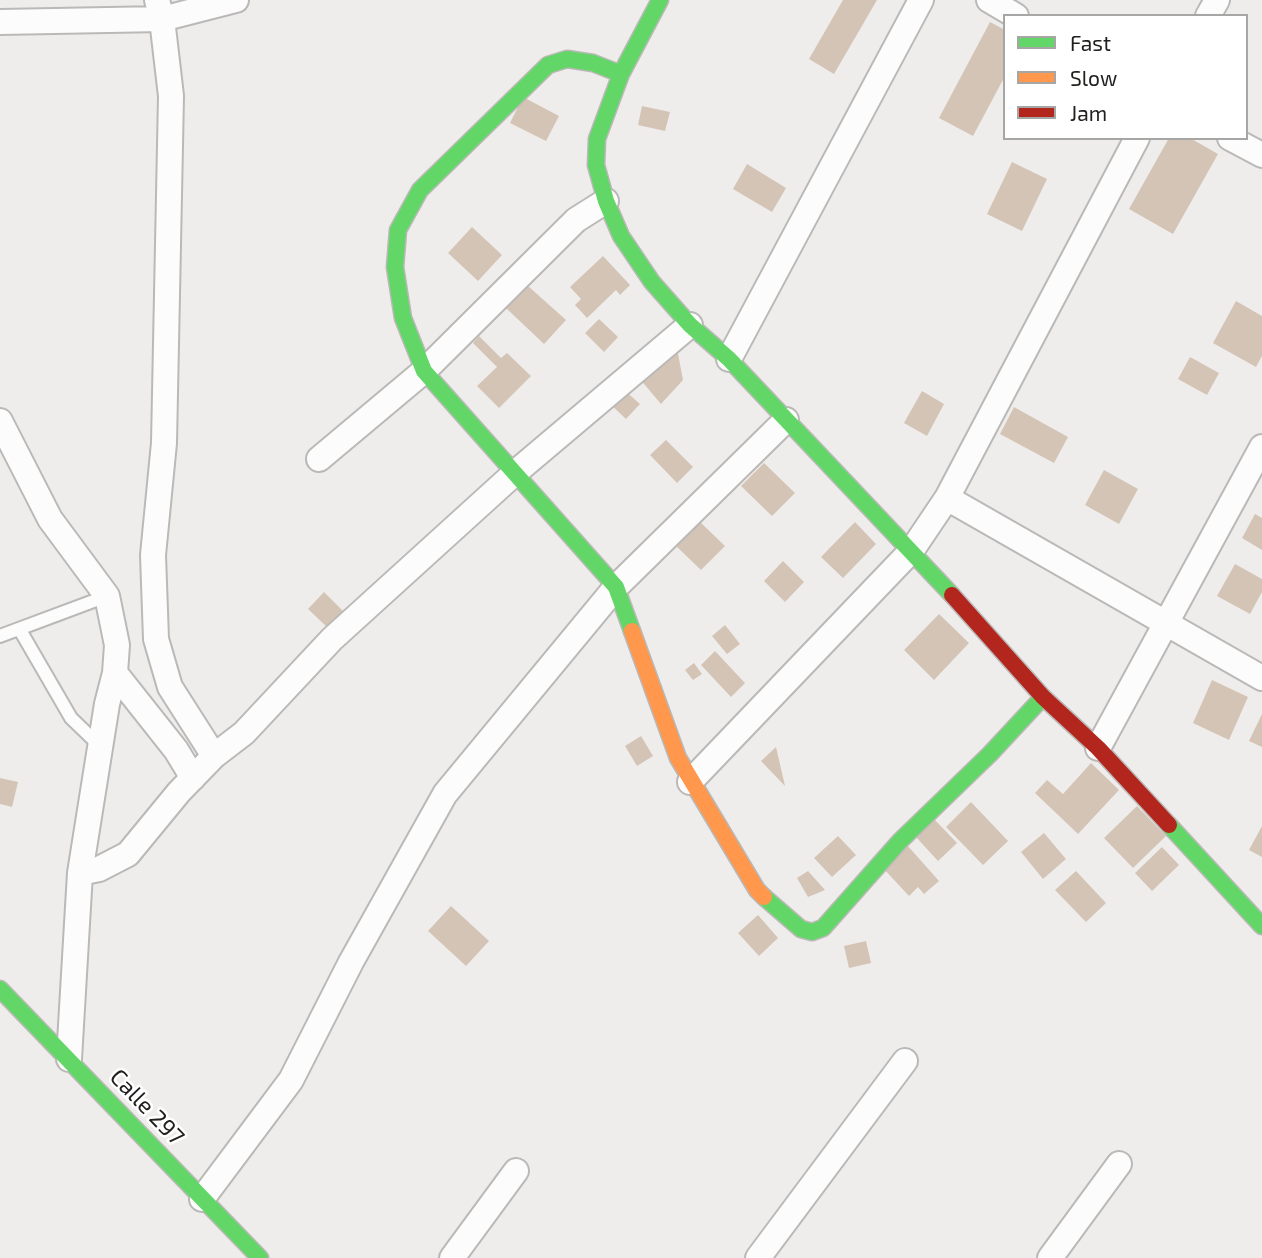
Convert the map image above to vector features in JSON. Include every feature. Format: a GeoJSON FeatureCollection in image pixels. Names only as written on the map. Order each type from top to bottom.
{"type":"FeatureCollection","features":[{"type":"Feature","properties":{"kind":"street"},"geometry":{"type":"LineString","coordinates":[[0,22],[236,0]]}},
{"type":"Feature","properties":{"kind":"street"},"geometry":{"type":"LineString","coordinates":[[660,0],[621,74],[604,113],[597,139],[596,165],[606,201],[621,236],[652,282],[690,325],[729,359],[912,550],[1043,696],[1098,748],[1262,926]]}},
{"type":"Feature","properties":{"kind":"street"},"geometry":{"type":"LineString","coordinates":[[729,359],[921,0]]}},
{"type":"Feature","properties":{"kind":"street"},"geometry":{"type":"LineString","coordinates":[[989,0],[1013,14]]}},
{"type":"Feature","properties":{"kind":"street"},"geometry":{"type":"LineString","coordinates":[[159,9],[171,96],[164,443],[153,555],[156,639],[170,687],[214,756]]}},
{"type":"Feature","properties":{"kind":"street"},"geometry":{"type":"LineString","coordinates":[[621,74],[593,63],[567,59],[548,65],[420,190],[398,230],[395,267],[403,318],[424,371],[616,587],[678,758],[757,890],[801,929],[812,932],[823,928],[900,841],[990,754],[1043,696]]}},
{"type":"Feature","properties":{"kind":"street"},"geometry":{"type":"LineString","coordinates":[[690,782],[912,550],[947,498],[1136,140]]}},
{"type":"Feature","properties":{"kind":"street"},"geometry":{"type":"LineString","coordinates":[[1234,140],[1262,155]]}},
{"type":"Feature","properties":{"kind":"street"},"geometry":{"type":"LineString","coordinates":[[319,459],[424,371],[576,220],[606,201]]}},
{"type":"Feature","properties":{"kind":"street"},"geometry":{"type":"LineString","coordinates":[[80,873],[99,869],[128,854],[193,778],[214,756],[244,733],[332,639],[516,472],[690,325]]}},
{"type":"Feature","properties":{"kind":"street"},"geometry":{"type":"LineString","coordinates":[[202,1199],[291,1080],[351,962],[444,794],[616,587],[786,420]]}},
{"type":"Feature","properties":{"kind":"street"},"geometry":{"type":"LineString","coordinates":[[0,421],[50,519],[107,596],[117,645],[115,673],[100,746],[80,873],[69,1059]]}},
{"type":"Feature","properties":{"kind":"street"},"geometry":{"type":"LineString","coordinates":[[1098,748],[1262,447]]}},
{"type":"Feature","properties":{"kind":"street"},"geometry":{"type":"LineString","coordinates":[[947,498],[1166,626],[1262,678]]}},
{"type":"Feature","properties":{"kind":"street"},"geometry":{"type":"LineString","coordinates":[[115,673],[176,750],[193,778]]}},
{"type":"Feature","properties":{"kind":"street","name":"Calle 297"},"geometry":{"type":"LineString","coordinates":[[0,989],[260,1258]]}},
{"type":"Feature","properties":{"kind":"street"},"geometry":{"type":"LineString","coordinates":[[758,1258],[905,1061]]}},
{"type":"Feature","properties":{"kind":"street"},"geometry":{"type":"LineString","coordinates":[[1050,1258],[1119,1164]]}},
{"type":"Feature","properties":{"kind":"street"},"geometry":{"type":"LineString","coordinates":[[452,1258],[516,1171]]}},
{"type":"Feature","properties":{"kind":"lane"},"geometry":{"type":"LineString","coordinates":[[0,636],[107,596]]}},
{"type":"Feature","properties":{"kind":"lane"},"geometry":{"type":"LineString","coordinates":[[20,630],[71,718],[100,746]]}},
{"type":"Feature","properties":{"kind":"building"},"geometry":{"type":"Polygon","coordinates":[[[843,0],[877,0],[834,74],[809,59],[843,0]]]}},
{"type":"Feature","properties":{"kind":"building"},"geometry":{"type":"Polygon","coordinates":[[[990,22],[1003,29],[1003,80],[973,136],[939,118],[990,22]]]}},
{"type":"Feature","properties":{"kind":"building"},"geometry":{"type":"Polygon","coordinates":[[[523,97],[559,116],[546,141],[510,123],[523,97]]]}},
{"type":"Feature","properties":{"kind":"building"},"geometry":{"type":"Polygon","coordinates":[[[642,106],[670,112],[665,131],[638,125],[642,106]]]}},
{"type":"Feature","properties":{"kind":"building"},"geometry":{"type":"Polygon","coordinates":[[[1168,140],[1194,140],[1218,154],[1173,234],[1129,209],[1168,140]]]}},
{"type":"Feature","properties":{"kind":"building"},"geometry":{"type":"Polygon","coordinates":[[[1012,162],[1047,179],[1022,231],[987,214],[1012,162]]]}},
{"type":"Feature","properties":{"kind":"building"},"geometry":{"type":"Polygon","coordinates":[[[747,164],[786,188],[772,212],[733,189],[747,164]]]}},
{"type":"Feature","properties":{"kind":"building"},"geometry":{"type":"Polygon","coordinates":[[[472,227],[502,255],[478,281],[448,253],[472,227]]]}},
{"type":"Feature","properties":{"kind":"building"},"geometry":{"type":"Polygon","coordinates":[[[603,256],[630,285],[620,295],[616,290],[587,318],[575,305],[581,299],[570,287],[603,256]]]}},
{"type":"Feature","properties":{"kind":"building"},"geometry":{"type":"Polygon","coordinates":[[[527,285],[566,320],[544,344],[506,308],[527,285]]]}},
{"type":"Feature","properties":{"kind":"building"},"geometry":{"type":"Polygon","coordinates":[[[1236,301],[1262,316],[1262,356],[1256,367],[1213,343],[1236,301]]]}},
{"type":"Feature","properties":{"kind":"building"},"geometry":{"type":"Polygon","coordinates":[[[599,319],[618,337],[604,352],[585,333],[599,319]]]}},
{"type":"Feature","properties":{"kind":"building"},"geometry":{"type":"Polygon","coordinates":[[[479,336],[501,358],[507,353],[531,376],[499,408],[477,386],[497,367],[473,343],[479,336]]]}},
{"type":"Feature","properties":{"kind":"building"},"geometry":{"type":"Polygon","coordinates":[[[676,343],[683,380],[661,404],[639,378],[676,343]]]}},
{"type":"Feature","properties":{"kind":"building"},"geometry":{"type":"Polygon","coordinates":[[[1190,357],[1219,373],[1207,395],[1178,379],[1190,357]]]}},
{"type":"Feature","properties":{"kind":"building"},"geometry":{"type":"Polygon","coordinates":[[[623,389],[640,404],[626,419],[609,403],[623,389]]]}},
{"type":"Feature","properties":{"kind":"building"},"geometry":{"type":"Polygon","coordinates":[[[922,391],[944,404],[927,436],[904,423],[922,391]]]}},
{"type":"Feature","properties":{"kind":"building"},"geometry":{"type":"Polygon","coordinates":[[[1014,407],[1068,437],[1054,463],[1000,434],[1014,407]]]}},
{"type":"Feature","properties":{"kind":"building"},"geometry":{"type":"Polygon","coordinates":[[[666,440],[693,467],[677,483],[650,455],[666,440]]]}},
{"type":"Feature","properties":{"kind":"building"},"geometry":{"type":"Polygon","coordinates":[[[764,463],[795,493],[772,516],[741,486],[764,463]]]}},
{"type":"Feature","properties":{"kind":"building"},"geometry":{"type":"Polygon","coordinates":[[[1104,470],[1138,489],[1119,524],[1085,505],[1104,470]]]}},
{"type":"Feature","properties":{"kind":"building"},"geometry":{"type":"Polygon","coordinates":[[[1255,514],[1262,518],[1262,550],[1242,538],[1255,514]]]}},
{"type":"Feature","properties":{"kind":"building"},"geometry":{"type":"Polygon","coordinates":[[[698,520],[725,546],[701,570],[675,545],[698,520]]]}},
{"type":"Feature","properties":{"kind":"building"},"geometry":{"type":"Polygon","coordinates":[[[855,522],[876,544],[843,578],[821,557],[855,522]]]}},
{"type":"Feature","properties":{"kind":"building"},"geometry":{"type":"Polygon","coordinates":[[[783,561],[804,582],[785,602],[764,581],[783,561]]]}},
{"type":"Feature","properties":{"kind":"building"},"geometry":{"type":"Polygon","coordinates":[[[1235,564],[1262,579],[1262,592],[1250,614],[1217,596],[1235,564]]]}},
{"type":"Feature","properties":{"kind":"building"},"geometry":{"type":"Polygon","coordinates":[[[324,592],[343,611],[328,628],[308,609],[324,592]]]}},
{"type":"Feature","properties":{"kind":"building"},"geometry":{"type":"Polygon","coordinates":[[[939,614],[969,643],[934,680],[904,650],[939,614]]]}},
{"type":"Feature","properties":{"kind":"building"},"geometry":{"type":"Polygon","coordinates":[[[725,625],[740,644],[727,654],[712,636],[725,625]]]}},
{"type":"Feature","properties":{"kind":"building"},"geometry":{"type":"Polygon","coordinates":[[[715,651],[745,683],[731,697],[701,665],[715,651]]]}},
{"type":"Feature","properties":{"kind":"building"},"geometry":{"type":"Polygon","coordinates":[[[694,663],[702,674],[693,680],[685,670],[694,663]]]}},
{"type":"Feature","properties":{"kind":"building"},"geometry":{"type":"Polygon","coordinates":[[[1212,680],[1248,697],[1229,740],[1193,723],[1212,680]]]}},
{"type":"Feature","properties":{"kind":"building"},"geometry":{"type":"Polygon","coordinates":[[[1262,714],[1262,747],[1249,741],[1262,714]]]}},
{"type":"Feature","properties":{"kind":"building"},"geometry":{"type":"Polygon","coordinates":[[[641,736],[653,756],[637,766],[625,746],[641,736]]]}},
{"type":"Feature","properties":{"kind":"building"},"geometry":{"type":"Polygon","coordinates":[[[776,747],[785,786],[761,761],[776,747]]]}},
{"type":"Feature","properties":{"kind":"building"},"geometry":{"type":"Polygon","coordinates":[[[1091,763],[1119,790],[1078,834],[1035,793],[1047,780],[1063,794],[1091,763]]]}},
{"type":"Feature","properties":{"kind":"building"},"geometry":{"type":"Polygon","coordinates":[[[0,778],[18,782],[12,807],[0,804],[0,778]]]}},
{"type":"Feature","properties":{"kind":"building"},"geometry":{"type":"Polygon","coordinates":[[[971,802],[1008,841],[983,865],[946,827],[971,802]]]}},
{"type":"Feature","properties":{"kind":"building"},"geometry":{"type":"Polygon","coordinates":[[[1137,806],[1166,836],[1133,868],[1104,838],[1137,806]]]}},
{"type":"Feature","properties":{"kind":"building"},"geometry":{"type":"Polygon","coordinates":[[[934,819],[957,843],[938,861],[916,837],[934,819]]]}},
{"type":"Feature","properties":{"kind":"building"},"geometry":{"type":"Polygon","coordinates":[[[1262,826],[1262,857],[1249,850],[1262,826]]]}},
{"type":"Feature","properties":{"kind":"building"},"geometry":{"type":"Polygon","coordinates":[[[1044,833],[1066,859],[1043,879],[1021,852],[1044,833]]]}},
{"type":"Feature","properties":{"kind":"building"},"geometry":{"type":"Polygon","coordinates":[[[838,836],[856,855],[832,877],[814,858],[838,836]]]}},
{"type":"Feature","properties":{"kind":"building"},"geometry":{"type":"Polygon","coordinates":[[[907,845],[939,881],[924,894],[918,887],[909,896],[882,867],[907,845]]]}},
{"type":"Feature","properties":{"kind":"building"},"geometry":{"type":"Polygon","coordinates":[[[1162,847],[1179,865],[1152,891],[1135,873],[1162,847]]]}},
{"type":"Feature","properties":{"kind":"building"},"geometry":{"type":"Polygon","coordinates":[[[808,871],[825,890],[808,897],[797,878],[808,871]]]}},
{"type":"Feature","properties":{"kind":"building"},"geometry":{"type":"Polygon","coordinates":[[[1076,871],[1106,903],[1086,922],[1055,890],[1076,871]]]}},
{"type":"Feature","properties":{"kind":"building"},"geometry":{"type":"Polygon","coordinates":[[[451,906],[489,941],[466,966],[428,931],[451,906]]]}},
{"type":"Feature","properties":{"kind":"building"},"geometry":{"type":"Polygon","coordinates":[[[758,915],[778,938],[759,956],[738,933],[758,915]]]}},
{"type":"Feature","properties":{"kind":"building"},"geometry":{"type":"Polygon","coordinates":[[[866,941],[871,963],[849,968],[844,946],[866,941]]]}},
{"type":"Feature","properties":{"kind":"traffic: fast"},"geometry":{"type":"LineString","coordinates":[[660,0],[621,74],[597,139],[596,165],[606,201],[621,236],[652,282],[690,325],[729,359],[952,595]]}},
{"type":"Feature","properties":{"kind":"traffic: fast"},"geometry":{"type":"LineString","coordinates":[[621,74],[593,63],[567,59],[548,65],[420,190],[398,230],[395,267],[403,318],[424,371],[616,587],[632,631]]}},
{"type":"Feature","properties":{"kind":"traffic: fast"},"geometry":{"type":"LineString","coordinates":[[764,897],[801,929],[812,932],[823,928],[900,841],[990,754],[1043,697]]}},
{"type":"Feature","properties":{"kind":"traffic: fast"},"geometry":{"type":"LineString","coordinates":[[1169,825],[1262,926]]}},
{"type":"Feature","properties":{"kind":"traffic: fast"},"geometry":{"type":"LineString","coordinates":[[0,989],[260,1258]]}},
{"type":"Feature","properties":{"kind":"traffic: slow"},"geometry":{"type":"LineString","coordinates":[[632,631],[678,758],[757,890],[764,897]]}},
{"type":"Feature","properties":{"kind":"traffic: jam"},"geometry":{"type":"LineString","coordinates":[[952,595],[1043,697],[1098,748],[1169,825]]}}]}
